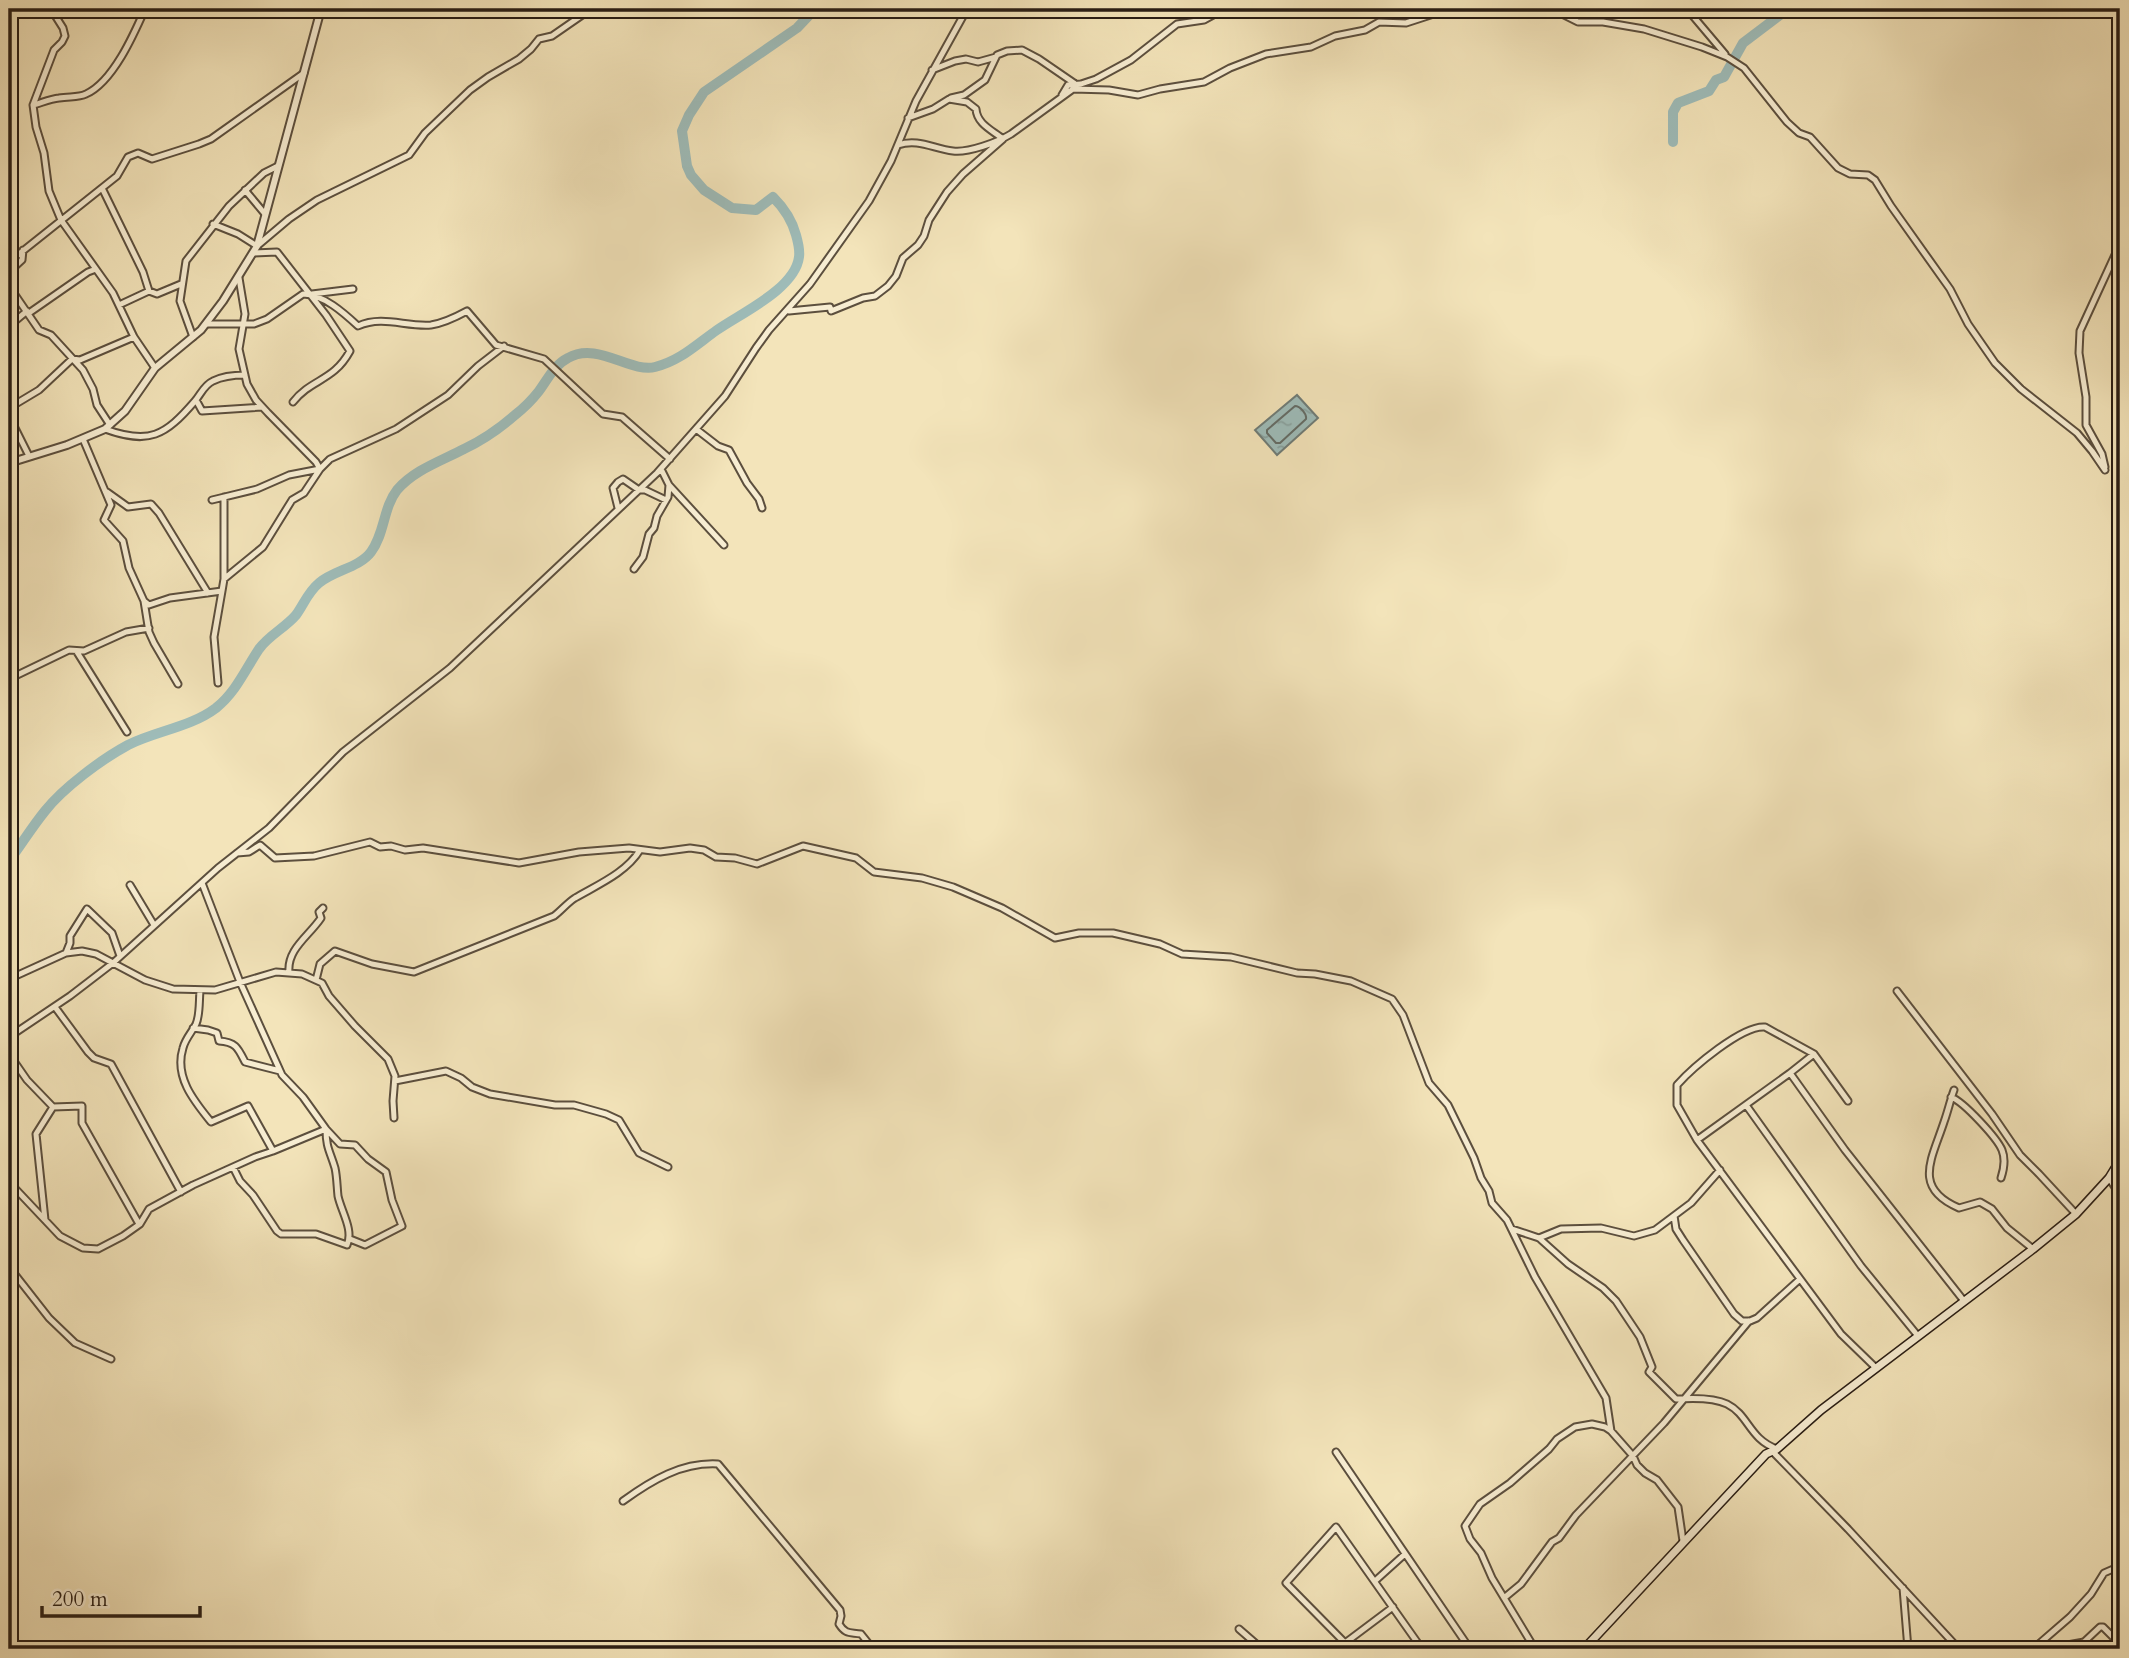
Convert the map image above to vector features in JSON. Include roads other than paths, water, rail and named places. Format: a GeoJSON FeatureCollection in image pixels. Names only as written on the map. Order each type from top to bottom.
{"type":"FeatureCollection","features":[{"type":"Feature","properties":{"kind":"main road"},"geometry":{"type":"LineString","coordinates":[[1584,1649],[1766,1454],[1777,1449],[1821,1410],[2076,1214],[2109,1178],[2120,1160]]}},
{"type":"Feature","properties":{"kind":"street"},"geometry":{"type":"LineString","coordinates":[[51,9],[65,36],[54,50],[33,105],[44,153],[47,183],[61,220],[119,305],[134,337],[155,368]]}},
{"type":"Feature","properties":{"kind":"street"},"geometry":{"type":"LineString","coordinates":[[33,105],[84,95],[97,87],[116,65],[145,9]]}},
{"type":"Feature","properties":{"kind":"street"},"geometry":{"type":"LineString","coordinates":[[9,463],[83,439],[108,427],[125,411],[155,368],[206,324],[239,278],[257,246],[321,9]]}},
{"type":"Feature","properties":{"kind":"street"},"geometry":{"type":"LineString","coordinates":[[574,9],[583,15]]}},
{"type":"Feature","properties":{"kind":"street"},"geometry":{"type":"LineString","coordinates":[[257,246],[317,200],[409,155],[425,133],[470,90],[519,59],[538,39],[552,36],[591,9]]}},
{"type":"Feature","properties":{"kind":"street"},"geometry":{"type":"LineString","coordinates":[[9,1037],[55,1007],[113,963],[202,883],[269,828],[343,752],[450,668],[661,469],[725,396],[769,330],[810,284],[862,211],[880,182],[908,118],[967,9]]}},
{"type":"Feature","properties":{"kind":"street"},"geometry":{"type":"LineString","coordinates":[[787,312],[830,307],[831,311],[875,296],[888,286],[896,276],[903,258],[918,245],[929,220],[947,192],[1003,139],[1073,89],[1083,87],[1131,60],[1177,24],[1204,20],[1224,9]]}},
{"type":"Feature","properties":{"kind":"street"},"geometry":{"type":"LineString","coordinates":[[932,71],[966,59],[978,62],[1007,51],[1022,50],[1083,87],[1138,96],[1160,89],[1204,82],[1266,54],[1311,47],[1335,36],[1365,30],[1379,22],[1406,23],[1449,9]]}},
{"type":"Feature","properties":{"kind":"street"},"geometry":{"type":"LineString","coordinates":[[1496,9],[1554,10],[1578,22],[1603,22],[1644,29],[1672,36],[1727,57],[1744,68],[1787,122],[1799,133],[1810,137],[1838,168],[1850,174],[1867,175],[1875,180],[1950,289],[1968,324],[1995,363],[2021,389],[2077,433],[2105,470],[2102,454],[2086,425],[2086,397],[2079,353],[2080,331],[2120,244]]}},
{"type":"Feature","properties":{"kind":"street"},"geometry":{"type":"LineString","coordinates":[[1687,9],[1727,57]]}},
{"type":"Feature","properties":{"kind":"street"},"geometry":{"type":"LineString","coordinates":[[908,118],[964,95],[985,80],[996,57]]}},
{"type":"Feature","properties":{"kind":"street"},"geometry":{"type":"LineString","coordinates":[[9,262],[117,176],[128,157],[138,153],[152,159],[211,139],[304,73]]}},
{"type":"Feature","properties":{"kind":"street"},"geometry":{"type":"LineString","coordinates":[[1062,96],[1068,85],[1074,83]]}},
{"type":"Feature","properties":{"kind":"street"},"geometry":{"type":"LineString","coordinates":[[949,99],[967,102],[976,109],[980,122],[1003,139]]}},
{"type":"Feature","properties":{"kind":"street"},"geometry":{"type":"LineString","coordinates":[[898,145],[908,142],[957,152],[1003,139]]}},
{"type":"Feature","properties":{"kind":"street"},"geometry":{"type":"LineString","coordinates":[[193,337],[180,301],[186,261],[213,224],[245,190],[264,173],[278,166]]}},
{"type":"Feature","properties":{"kind":"street"},"geometry":{"type":"LineString","coordinates":[[102,188],[149,290],[157,294],[181,284]]}},
{"type":"Feature","properties":{"kind":"street"},"geometry":{"type":"LineString","coordinates":[[245,190],[265,214]]}},
{"type":"Feature","properties":{"kind":"street"},"geometry":{"type":"LineString","coordinates":[[213,224],[238,234],[257,246]]}},
{"type":"Feature","properties":{"kind":"street"},"geometry":{"type":"LineString","coordinates":[[9,272],[22,260],[23,250]]}},
{"type":"Feature","properties":{"kind":"street"},"geometry":{"type":"LineString","coordinates":[[253,253],[277,253],[350,351],[339,369],[303,389],[293,402]]}},
{"type":"Feature","properties":{"kind":"street"},"geometry":{"type":"LineString","coordinates":[[9,326],[96,269]]}},
{"type":"Feature","properties":{"kind":"street"},"geometry":{"type":"LineString","coordinates":[[239,278],[245,314],[239,349],[247,384],[262,407],[316,461],[320,469]]}},
{"type":"Feature","properties":{"kind":"street"},"geometry":{"type":"LineString","coordinates":[[206,324],[254,324],[267,319],[303,294],[353,289]]}},
{"type":"Feature","properties":{"kind":"street"},"geometry":{"type":"LineString","coordinates":[[10,290],[39,330],[51,335],[89,380],[108,427],[127,437],[148,437],[168,427],[182,416],[212,381],[245,375]]}},
{"type":"Feature","properties":{"kind":"street"},"geometry":{"type":"LineString","coordinates":[[119,305],[149,290]]}},
{"type":"Feature","properties":{"kind":"street"},"geometry":{"type":"LineString","coordinates":[[309,294],[324,300],[358,326],[372,320],[430,325],[450,321],[467,311],[496,345],[544,359],[603,414],[622,417],[670,459]]}},
{"type":"Feature","properties":{"kind":"street"},"geometry":{"type":"LineString","coordinates":[[72,359],[80,360],[134,337]]}},
{"type":"Feature","properties":{"kind":"street"},"geometry":{"type":"LineString","coordinates":[[224,579],[263,547],[292,500],[304,494],[330,459],[396,429],[448,395],[504,346]]}},
{"type":"Feature","properties":{"kind":"street"},"geometry":{"type":"LineString","coordinates":[[9,408],[39,390],[72,359]]}},
{"type":"Feature","properties":{"kind":"street"},"geometry":{"type":"LineString","coordinates":[[196,400],[202,411],[262,407]]}},
{"type":"Feature","properties":{"kind":"street"},"geometry":{"type":"LineString","coordinates":[[9,416],[29,456]]}},
{"type":"Feature","properties":{"kind":"street"},"geometry":{"type":"LineString","coordinates":[[696,429],[718,446],[729,450],[762,508]]}},
{"type":"Feature","properties":{"kind":"street"},"geometry":{"type":"LineString","coordinates":[[9,441],[17,433]]}},
{"type":"Feature","properties":{"kind":"street"},"geometry":{"type":"LineString","coordinates":[[83,439],[111,505],[104,520],[123,541],[129,568],[144,601],[154,643],[178,684]]}},
{"type":"Feature","properties":{"kind":"street"},"geometry":{"type":"LineString","coordinates":[[212,500],[257,489],[289,475],[320,469]]}},
{"type":"Feature","properties":{"kind":"street"},"geometry":{"type":"LineString","coordinates":[[661,469],[668,485],[724,545]]}},
{"type":"Feature","properties":{"kind":"street"},"geometry":{"type":"LineString","coordinates":[[618,508],[613,488],[623,479],[639,490],[666,500]]}},
{"type":"Feature","properties":{"kind":"street"},"geometry":{"type":"LineString","coordinates":[[634,569],[643,557],[649,534],[666,500],[668,485]]}},
{"type":"Feature","properties":{"kind":"street"},"geometry":{"type":"LineString","coordinates":[[104,490],[128,507],[151,504],[208,593]]}},
{"type":"Feature","properties":{"kind":"street"},"geometry":{"type":"LineString","coordinates":[[218,683],[214,637],[224,579],[224,497]]}},
{"type":"Feature","properties":{"kind":"street"},"geometry":{"type":"LineString","coordinates":[[144,601],[149,605],[170,598],[222,591]]}},
{"type":"Feature","properties":{"kind":"street"},"geometry":{"type":"LineString","coordinates":[[9,678],[69,650],[84,651],[126,632],[149,628]]}},
{"type":"Feature","properties":{"kind":"street"},"geometry":{"type":"LineString","coordinates":[[77,652],[127,732]]}},
{"type":"Feature","properties":{"kind":"street"},"geometry":{"type":"LineString","coordinates":[[237,853],[250,852],[260,845],[275,858],[314,856],[370,842],[405,850],[423,848],[519,863],[579,852],[629,848],[660,852],[690,848],[704,850],[716,857],[736,858],[757,864],[803,846],[820,848],[856,858],[874,872],[922,878],[953,887],[1002,908],[1055,938],[1079,933],[1114,933],[1160,944],[1182,954],[1231,957],[1297,973],[1351,981],[1382,993],[1392,999],[1404,1015],[1429,1083],[1448,1105],[1489,1191],[1492,1203],[1507,1220],[1535,1277],[1606,1398],[1611,1431]]}},
{"type":"Feature","properties":{"kind":"street"},"geometry":{"type":"LineString","coordinates":[[316,980],[320,964],[335,951],[372,964],[414,972],[442,961],[554,916],[572,900],[633,862],[640,850]]}},
{"type":"Feature","properties":{"kind":"street"},"geometry":{"type":"LineString","coordinates":[[202,883],[240,982],[280,1071],[340,1144],[355,1145],[386,1172],[392,1200],[402,1226],[365,1245],[350,1239]]}},
{"type":"Feature","properties":{"kind":"street"},"geometry":{"type":"LineString","coordinates":[[130,885],[154,925]]}},
{"type":"Feature","properties":{"kind":"street"},"geometry":{"type":"LineString","coordinates":[[289,972],[288,962],[303,938],[321,918],[319,912],[323,908]]}},
{"type":"Feature","properties":{"kind":"street"},"geometry":{"type":"LineString","coordinates":[[66,953],[70,936],[86,909],[112,933],[120,956]]}},
{"type":"Feature","properties":{"kind":"street"},"geometry":{"type":"LineString","coordinates":[[9,979],[75,951],[89,952],[160,986],[200,991],[215,990],[276,972],[302,974],[322,983],[329,996],[388,1059],[395,1076],[394,1118]]}},
{"type":"Feature","properties":{"kind":"street"},"geometry":{"type":"LineString","coordinates":[[1897,990],[2020,1155],[2076,1214]]}},
{"type":"Feature","properties":{"kind":"street"},"geometry":{"type":"LineString","coordinates":[[200,991],[197,1021],[182,1050],[181,1068],[190,1094],[211,1122],[248,1106],[274,1151]]}},
{"type":"Feature","properties":{"kind":"street"},"geometry":{"type":"LineString","coordinates":[[55,1007],[88,1052],[94,1058],[111,1064],[181,1192]]}},
{"type":"Feature","properties":{"kind":"street"},"geometry":{"type":"LineString","coordinates":[[1848,1101],[1814,1054],[1765,1027],[1756,1026],[1698,1063],[1677,1085],[1676,1105],[1697,1140],[1841,1334],[1876,1368]]}},
{"type":"Feature","properties":{"kind":"street"},"geometry":{"type":"LineString","coordinates":[[193,1028],[217,1033],[219,1041],[230,1042],[236,1046],[246,1062],[280,1071]]}},
{"type":"Feature","properties":{"kind":"street"},"geometry":{"type":"LineString","coordinates":[[9,1054],[27,1080],[53,1107],[82,1106],[82,1123],[139,1224]]}},
{"type":"Feature","properties":{"kind":"street"},"geometry":{"type":"LineString","coordinates":[[1697,1140],[1814,1054]]}},
{"type":"Feature","properties":{"kind":"street"},"geometry":{"type":"LineString","coordinates":[[395,1080],[446,1071],[472,1087],[490,1094],[555,1105],[574,1105],[606,1114],[620,1120],[639,1153],[668,1167]]}},
{"type":"Feature","properties":{"kind":"street"},"geometry":{"type":"LineString","coordinates":[[1790,1073],[1845,1150],[1964,1301]]}},
{"type":"Feature","properties":{"kind":"street"},"geometry":{"type":"LineString","coordinates":[[1954,1090],[1930,1158],[1929,1176],[1932,1188],[1945,1202],[1959,1208],[1980,1202],[1992,1209],[2007,1228],[2033,1249]]}},
{"type":"Feature","properties":{"kind":"street"},"geometry":{"type":"LineString","coordinates":[[1951,1097],[1969,1110],[2002,1150],[2005,1165],[2001,1178]]}},
{"type":"Feature","properties":{"kind":"street"},"geometry":{"type":"LineString","coordinates":[[1746,1105],[1861,1266],[1918,1336]]}},
{"type":"Feature","properties":{"kind":"street"},"geometry":{"type":"LineString","coordinates":[[45,1220],[36,1134],[53,1107]]}},
{"type":"Feature","properties":{"kind":"street"},"geometry":{"type":"LineString","coordinates":[[9,1182],[60,1236],[83,1248],[98,1249],[139,1224],[149,1209],[181,1192],[255,1157],[326,1129]]}},
{"type":"Feature","properties":{"kind":"street"},"geometry":{"type":"LineString","coordinates":[[233,1167],[240,1181],[281,1234],[316,1234],[347,1245],[350,1239],[339,1199],[335,1169],[326,1148],[326,1129]]}},
{"type":"Feature","properties":{"kind":"street"},"geometry":{"type":"LineString","coordinates":[[1539,1238],[1561,1229],[1601,1228],[1634,1236],[1655,1230],[1691,1203],[1720,1170]]}},
{"type":"Feature","properties":{"kind":"street"},"geometry":{"type":"LineString","coordinates":[[2109,1178],[2120,1195]]}},
{"type":"Feature","properties":{"kind":"street"},"geometry":{"type":"LineString","coordinates":[[1674,1216],[1676,1228],[1706,1275],[1742,1321],[1757,1318],[1800,1279]]}},
{"type":"Feature","properties":{"kind":"street"},"geometry":{"type":"LineString","coordinates":[[1512,1229],[1539,1238],[1616,1301],[1644,1347],[1652,1367],[1649,1372],[1676,1399],[1726,1403],[1739,1413],[1763,1444],[1777,1449],[1774,1453],[1959,1649]]}},
{"type":"Feature","properties":{"kind":"street"},"geometry":{"type":"LineString","coordinates":[[9,1272],[13,1272],[49,1318],[75,1343],[111,1359]]}},
{"type":"Feature","properties":{"kind":"street"},"geometry":{"type":"LineString","coordinates":[[1504,1598],[1521,1584],[1552,1542],[1559,1538],[1576,1515],[1685,1399],[1749,1321]]}},
{"type":"Feature","properties":{"kind":"street"},"geometry":{"type":"LineString","coordinates":[[1535,1649],[1465,1526],[1480,1504],[1510,1483],[1558,1439],[1575,1427],[1592,1424],[1611,1431],[1633,1456],[1637,1465],[1645,1474],[1657,1480],[1678,1507],[1683,1541]]}},
{"type":"Feature","properties":{"kind":"street"},"geometry":{"type":"LineString","coordinates":[[1336,1452],[1470,1649]]}},
{"type":"Feature","properties":{"kind":"street"},"geometry":{"type":"LineString","coordinates":[[623,1501],[655,1479],[677,1470],[702,1463],[718,1464],[840,1610],[839,1624],[844,1632],[861,1634],[873,1649]]}},
{"type":"Feature","properties":{"kind":"street"},"geometry":{"type":"LineString","coordinates":[[1351,1649],[1286,1583],[1336,1527],[1422,1649]]}},
{"type":"Feature","properties":{"kind":"street"},"geometry":{"type":"LineString","coordinates":[[1375,1581],[1405,1554]]}},
{"type":"Feature","properties":{"kind":"street"},"geometry":{"type":"LineString","coordinates":[[2033,1649],[2070,1617],[2091,1594],[2104,1573],[2120,1566]]}},
{"type":"Feature","properties":{"kind":"street"},"geometry":{"type":"LineString","coordinates":[[1903,1588],[1908,1649]]}},
{"type":"Feature","properties":{"kind":"street"},"geometry":{"type":"LineString","coordinates":[[1345,1643],[1393,1607]]}},
{"type":"Feature","properties":{"kind":"street"},"geometry":{"type":"LineString","coordinates":[[2045,1649],[2084,1642],[2103,1627],[2120,1644]]}},
{"type":"Feature","properties":{"kind":"street"},"geometry":{"type":"LineString","coordinates":[[1239,1629],[1262,1649]]}},
{"type":"Feature","properties":{"kind":"water"},"geometry":{"type":"Polygon","coordinates":[[[1297,395],[1318,418],[1277,455],[1255,430],[1297,395]]]}},
{"type":"Feature","properties":{"kind":"waterway"},"geometry":{"type":"LineString","coordinates":[[9,861],[53,802],[95,766],[128,745],[196,720],[223,702],[259,649],[296,615],[315,587],[325,579],[360,562],[371,552],[397,490],[420,471],[478,442],[503,425],[531,401],[563,361],[579,354],[590,353],[645,368],[664,364],[766,299],[788,280],[795,269],[799,252],[794,230],[784,210],[773,197],[756,210],[732,208],[704,190],[687,166],[682,131],[704,92],[797,28],[815,9]]}},
{"type":"Feature","properties":{"kind":"waterway"},"geometry":{"type":"LineString","coordinates":[[1673,142],[1673,112],[1678,103],[1709,91],[1716,80],[1724,77],[1743,43],[1788,9]]}}]}
